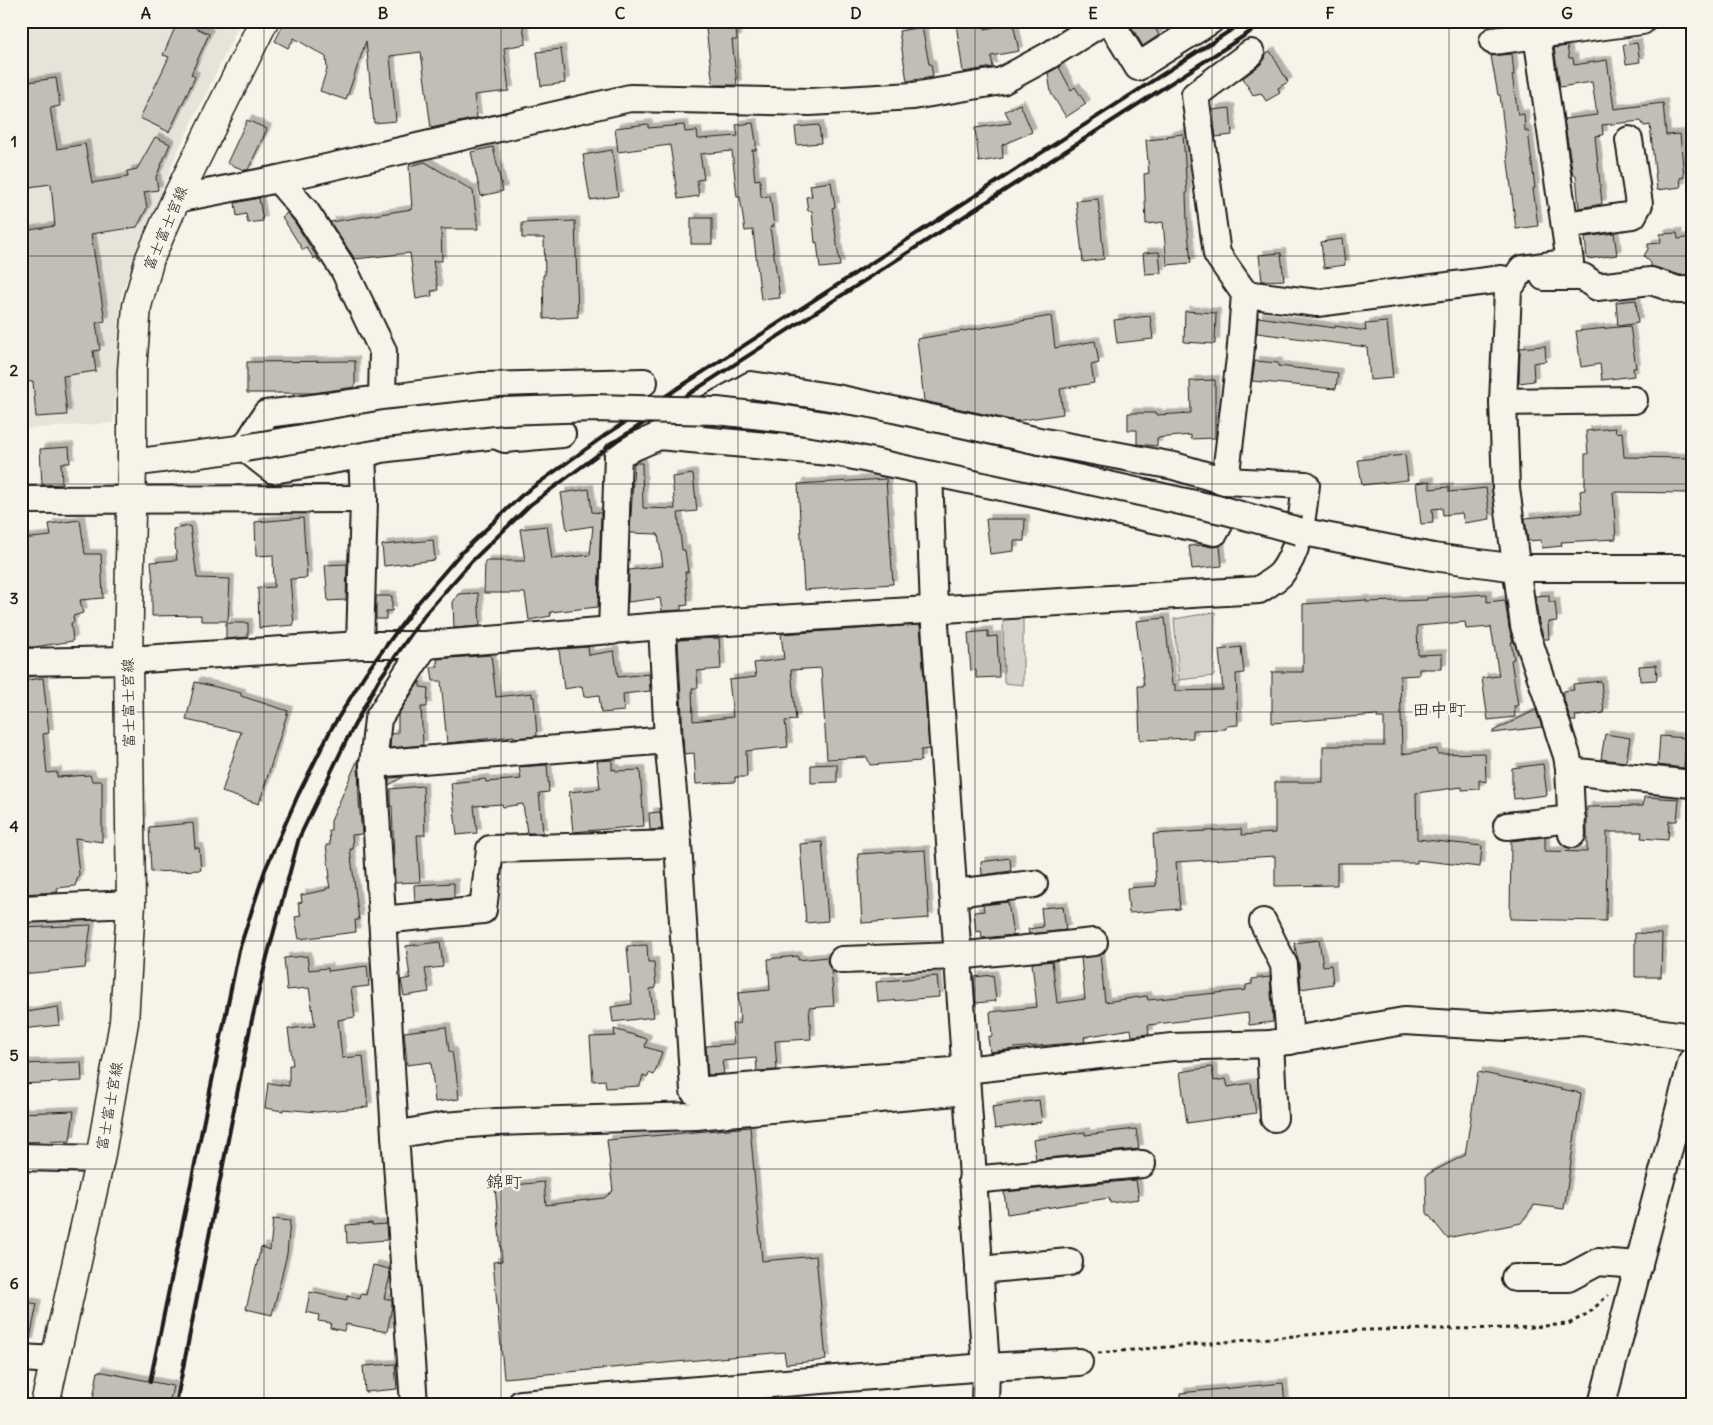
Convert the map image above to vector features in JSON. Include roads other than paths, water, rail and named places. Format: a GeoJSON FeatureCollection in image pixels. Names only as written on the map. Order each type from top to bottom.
{"type":"FeatureCollection","features":[{"type":"Feature","properties":{"kind":"main road","name":"富士富士宮線"},"geometry":{"type":"LineString","coordinates":[[45,1404],[100,1159],[124,1022],[131,904],[128,660],[132,370],[136,306],[150,258],[176,199],[264,21]]}},
{"type":"Feature","properties":{"kind":"street"},"geometry":{"type":"LineString","coordinates":[[176,199],[278,179],[630,98],[810,102],[913,96],[1002,81],[1048,56],[1104,21]]}},
{"type":"Feature","properties":{"kind":"street"},"geometry":{"type":"LineString","coordinates":[[1110,21],[1138,68],[1210,21]]}},
{"type":"Feature","properties":{"kind":"street"},"geometry":{"type":"LineString","coordinates":[[1493,41],[1537,35],[1582,25],[1642,21]]}},
{"type":"Feature","properties":{"kind":"street"},"geometry":{"type":"LineString","coordinates":[[1507,826],[1572,826],[1567,756],[1524,626],[1506,488],[1503,402],[1508,290],[1522,269],[1570,262],[1537,35]]}},
{"type":"Feature","properties":{"kind":"street"},"geometry":{"type":"LineString","coordinates":[[1225,481],[1240,358],[1245,294],[1217,254],[1194,95],[1251,53]]}},
{"type":"Feature","properties":{"kind":"street"},"geometry":{"type":"LineString","coordinates":[[1565,225],[1633,215],[1639,204],[1629,140]]}},
{"type":"Feature","properties":{"kind":"street"},"geometry":{"type":"LineString","coordinates":[[278,179],[306,212],[344,270],[383,351],[382,399]]}},
{"type":"Feature","properties":{"kind":"street"},"geometry":{"type":"LineString","coordinates":[[1529,277],[1583,277],[1597,287],[1650,282],[1678,290],[1692,290]]}},
{"type":"Feature","properties":{"kind":"street"},"geometry":{"type":"LineString","coordinates":[[1245,294],[1317,303],[1502,279]]}},
{"type":"Feature","properties":{"kind":"street"},"geometry":{"type":"LineString","coordinates":[[245,448],[266,414],[481,386],[644,382]]}},
{"type":"Feature","properties":{"kind":"street"},"geometry":{"type":"LineString","coordinates":[[21,662],[128,660],[360,645],[425,645],[612,631],[662,626],[1259,590],[1280,575],[1294,555],[1306,484],[1225,481],[1174,466],[1039,441],[836,398],[752,385],[659,436],[618,454],[612,631]]}},
{"type":"Feature","properties":{"kind":"street"},"geometry":{"type":"LineString","coordinates":[[1503,402],[1634,400]]}},
{"type":"Feature","properties":{"kind":"street"},"geometry":{"type":"LineString","coordinates":[[132,463],[245,448],[384,424],[502,411],[594,408],[717,411],[780,418],[863,431],[1226,511],[1299,531],[1433,557],[1517,568],[1692,568]]}},
{"type":"Feature","properties":{"kind":"street"},"geometry":{"type":"LineString","coordinates":[[245,448],[273,470],[362,455],[380,449],[495,434],[505,439],[562,434]]}},
{"type":"Feature","properties":{"kind":"street"},"geometry":{"type":"LineString","coordinates":[[659,436],[840,453],[1216,532],[1226,511]]}},
{"type":"Feature","properties":{"kind":"street"},"geometry":{"type":"LineString","coordinates":[[360,645],[364,499],[362,455]]}},
{"type":"Feature","properties":{"kind":"street"},"geometry":{"type":"LineString","coordinates":[[929,472],[934,610],[986,1367],[984,1404]]}},
{"type":"Feature","properties":{"kind":"street"},"geometry":{"type":"LineString","coordinates":[[21,500],[364,499]]}},
{"type":"Feature","properties":{"kind":"street"},"geometry":{"type":"LineString","coordinates":[[662,626],[668,740],[678,844],[694,1091],[966,1080]]}},
{"type":"Feature","properties":{"kind":"street"},"geometry":{"type":"LineString","coordinates":[[414,1404],[395,1134],[373,764],[378,719],[425,645]]}},
{"type":"Feature","properties":{"kind":"street"},"geometry":{"type":"LineString","coordinates":[[373,764],[668,740]]}},
{"type":"Feature","properties":{"kind":"street"},"geometry":{"type":"LineString","coordinates":[[1569,768],[1578,772],[1692,784]]}},
{"type":"Feature","properties":{"kind":"street"},"geometry":{"type":"LineString","coordinates":[[382,920],[482,910],[490,849],[678,844]]}},
{"type":"Feature","properties":{"kind":"street"},"geometry":{"type":"LineString","coordinates":[[953,893],[1034,884]]}},
{"type":"Feature","properties":{"kind":"street"},"geometry":{"type":"LineString","coordinates":[[21,909],[131,904]]}},
{"type":"Feature","properties":{"kind":"street"},"geometry":{"type":"LineString","coordinates":[[1263,922],[1284,965],[1274,1118]]}},
{"type":"Feature","properties":{"kind":"street"},"geometry":{"type":"LineString","coordinates":[[842,960],[957,956],[1094,942]]}},
{"type":"Feature","properties":{"kind":"street"},"geometry":{"type":"LineString","coordinates":[[395,1134],[444,1126],[496,1122],[696,1116],[966,1080],[1172,1047],[1280,1043],[1404,1021],[1506,1027],[1583,1022],[1692,1037]]}},
{"type":"Feature","properties":{"kind":"street"},"geometry":{"type":"LineString","coordinates":[[1602,1404],[1692,1061]]}},
{"type":"Feature","properties":{"kind":"street"},"geometry":{"type":"LineString","coordinates":[[21,1157],[100,1159]]}},
{"type":"Feature","properties":{"kind":"street"},"geometry":{"type":"LineString","coordinates":[[972,1180],[1142,1164]]}},
{"type":"Feature","properties":{"kind":"street"},"geometry":{"type":"LineString","coordinates":[[979,1270],[1069,1262]]}},
{"type":"Feature","properties":{"kind":"street"},"geometry":{"type":"LineString","coordinates":[[1515,1278],[1568,1278],[1598,1262],[1639,1265]]}},
{"type":"Feature","properties":{"kind":"street"},"geometry":{"type":"LineString","coordinates":[[21,1358],[55,1360]]}},
{"type":"Feature","properties":{"kind":"street"},"geometry":{"type":"LineString","coordinates":[[521,1404],[1087,1358]]}},
{"type":"Feature","properties":{"kind":"railway"},"geometry":{"type":"LineString","coordinates":[[150,1382],[239,950],[265,870],[298,795],[330,731],[365,674],[417,604],[460,554],[522,495],[604,436],[1245,21]]}},
{"type":"Feature","properties":{"kind":"railway"},"geometry":{"type":"LineString","coordinates":[[176,1404],[250,1028],[299,838],[347,739],[378,681],[426,613],[472,561],[530,505],[619,439],[1267,21]]}},
{"type":"Feature","properties":{"kind":"district","name":"田中町"},"geometry":{"type":"Point","coordinates":[1439,709]}},
{"type":"Feature","properties":{"kind":"district","name":"錦町"},"geometry":{"type":"Point","coordinates":[504,1181]}}]}
